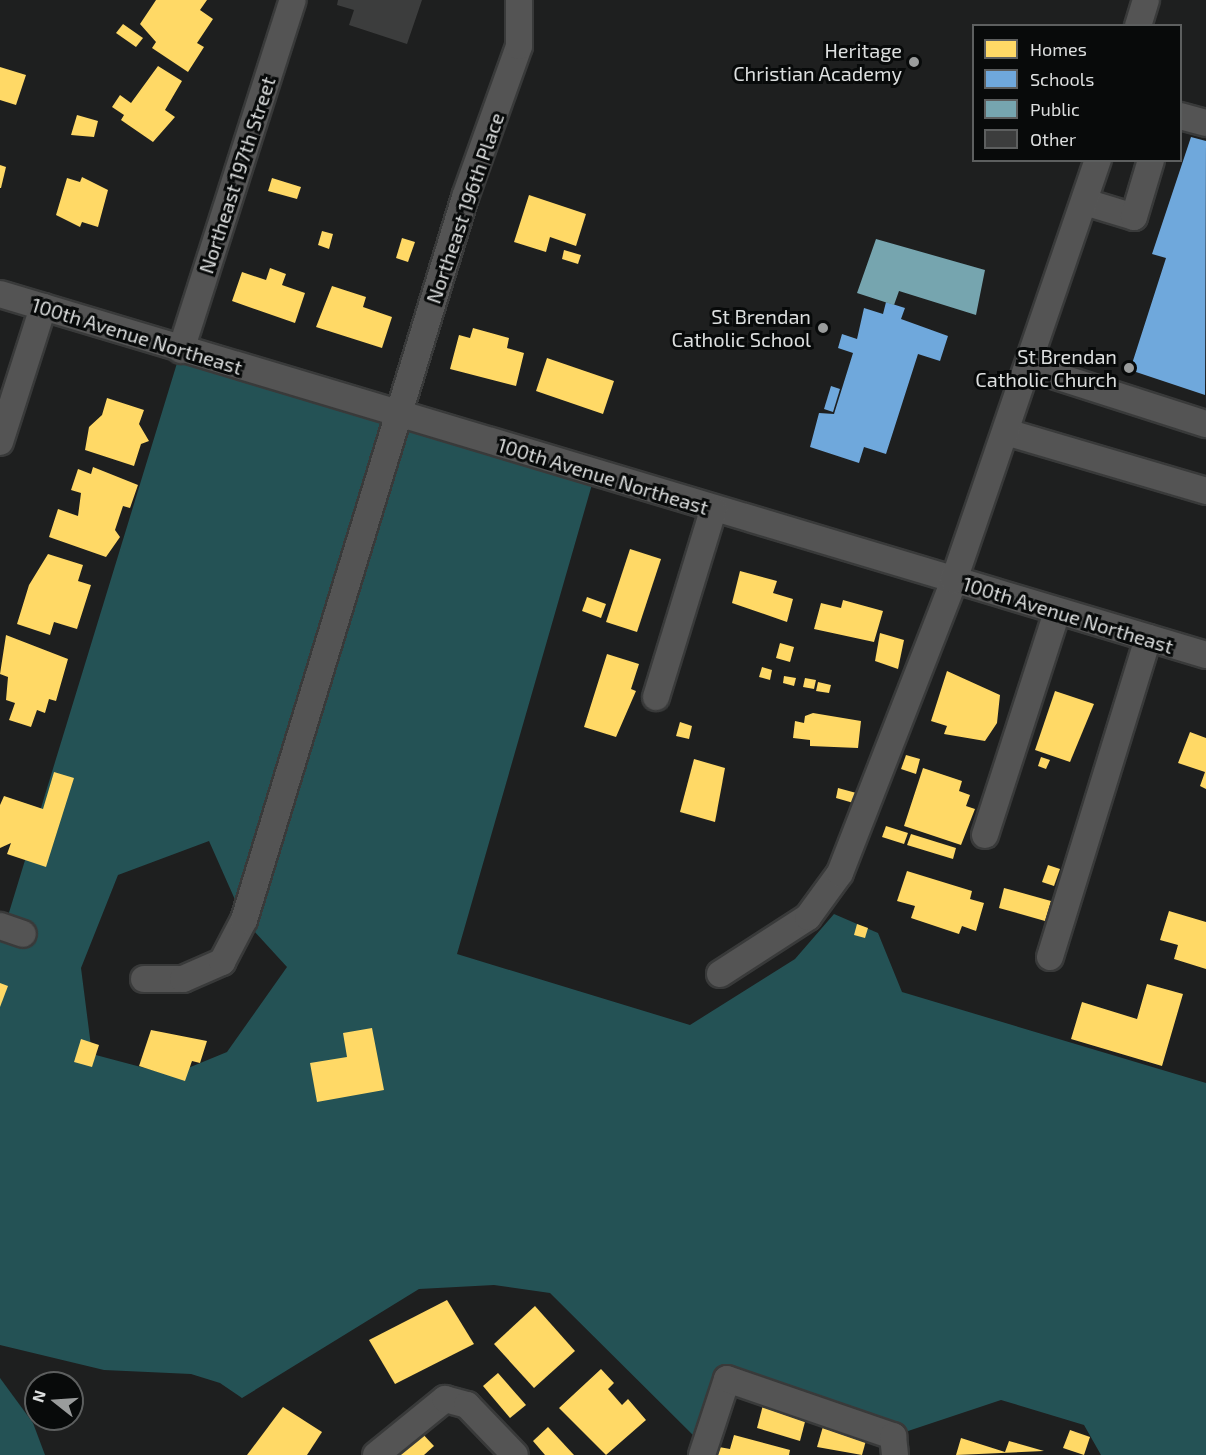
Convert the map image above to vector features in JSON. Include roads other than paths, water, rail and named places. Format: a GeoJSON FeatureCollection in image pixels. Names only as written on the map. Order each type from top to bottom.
{"type":"FeatureCollection","features":[{"type":"Feature","properties":{"kind":"street","name":"Northeast 197th Street"},"geometry":{"type":"LineString","coordinates":[[181,350],[292,0]]}},
{"type":"Feature","properties":{"kind":"street","name":"Northeast 196th Place"},"geometry":{"type":"LineString","coordinates":[[144,979],[183,979],[222,962],[244,920],[465,197],[519,46],[519,0]]}},
{"type":"Feature","properties":{"kind":"street"},"geometry":{"type":"LineString","coordinates":[[1139,24],[1146,0]]}},
{"type":"Feature","properties":{"kind":"street"},"geometry":{"type":"LineString","coordinates":[[1182,117],[1206,123]]}},
{"type":"Feature","properties":{"kind":"street"},"geometry":{"type":"LineString","coordinates":[[720,974],[808,917],[840,873],[954,580],[1097,162]]}},
{"type":"Feature","properties":{"kind":"street"},"geometry":{"type":"LineString","coordinates":[[1085,202],[1134,217],[1150,162]]}},
{"type":"Feature","properties":{"kind":"street","name":"100th Avenue Northeast"},"geometry":{"type":"LineString","coordinates":[[0,294],[713,510],[1206,655]]}},
{"type":"Feature","properties":{"kind":"street"},"geometry":{"type":"LineString","coordinates":[[0,442],[43,307]]}},
{"type":"Feature","properties":{"kind":"street"},"geometry":{"type":"LineString","coordinates":[[1028,367],[1206,424]]}},
{"type":"Feature","properties":{"kind":"street"},"geometry":{"type":"LineString","coordinates":[[1006,432],[1206,490]]}},
{"type":"Feature","properties":{"kind":"street"},"geometry":{"type":"LineString","coordinates":[[656,697],[713,510]]}},
{"type":"Feature","properties":{"kind":"street"},"geometry":{"type":"LineString","coordinates":[[985,835],[1057,612]]}},
{"type":"Feature","properties":{"kind":"street"},"geometry":{"type":"LineString","coordinates":[[1050,957],[1148,638]]}},
{"type":"Feature","properties":{"kind":"street"},"geometry":{"type":"LineString","coordinates":[[702,1455],[727,1379],[892,1436],[895,1455]]}},
{"type":"Feature","properties":{"kind":"street"},"geometry":{"type":"LineString","coordinates":[[376,1455],[445,1399],[467,1405],[514,1455]]}},
{"type":"Feature","properties":{"kind":"place","name":"Heritage Christian Academy"},"geometry":{"type":"Point","coordinates":[914,62]}},
{"type":"Feature","properties":{"kind":"place","name":"St Brendan Catholic School"},"geometry":{"type":"Point","coordinates":[823,328]}},
{"type":"Feature","properties":{"kind":"place","name":"St Brendan Catholic Church"},"geometry":{"type":"Point","coordinates":[1129,368]}}]}
